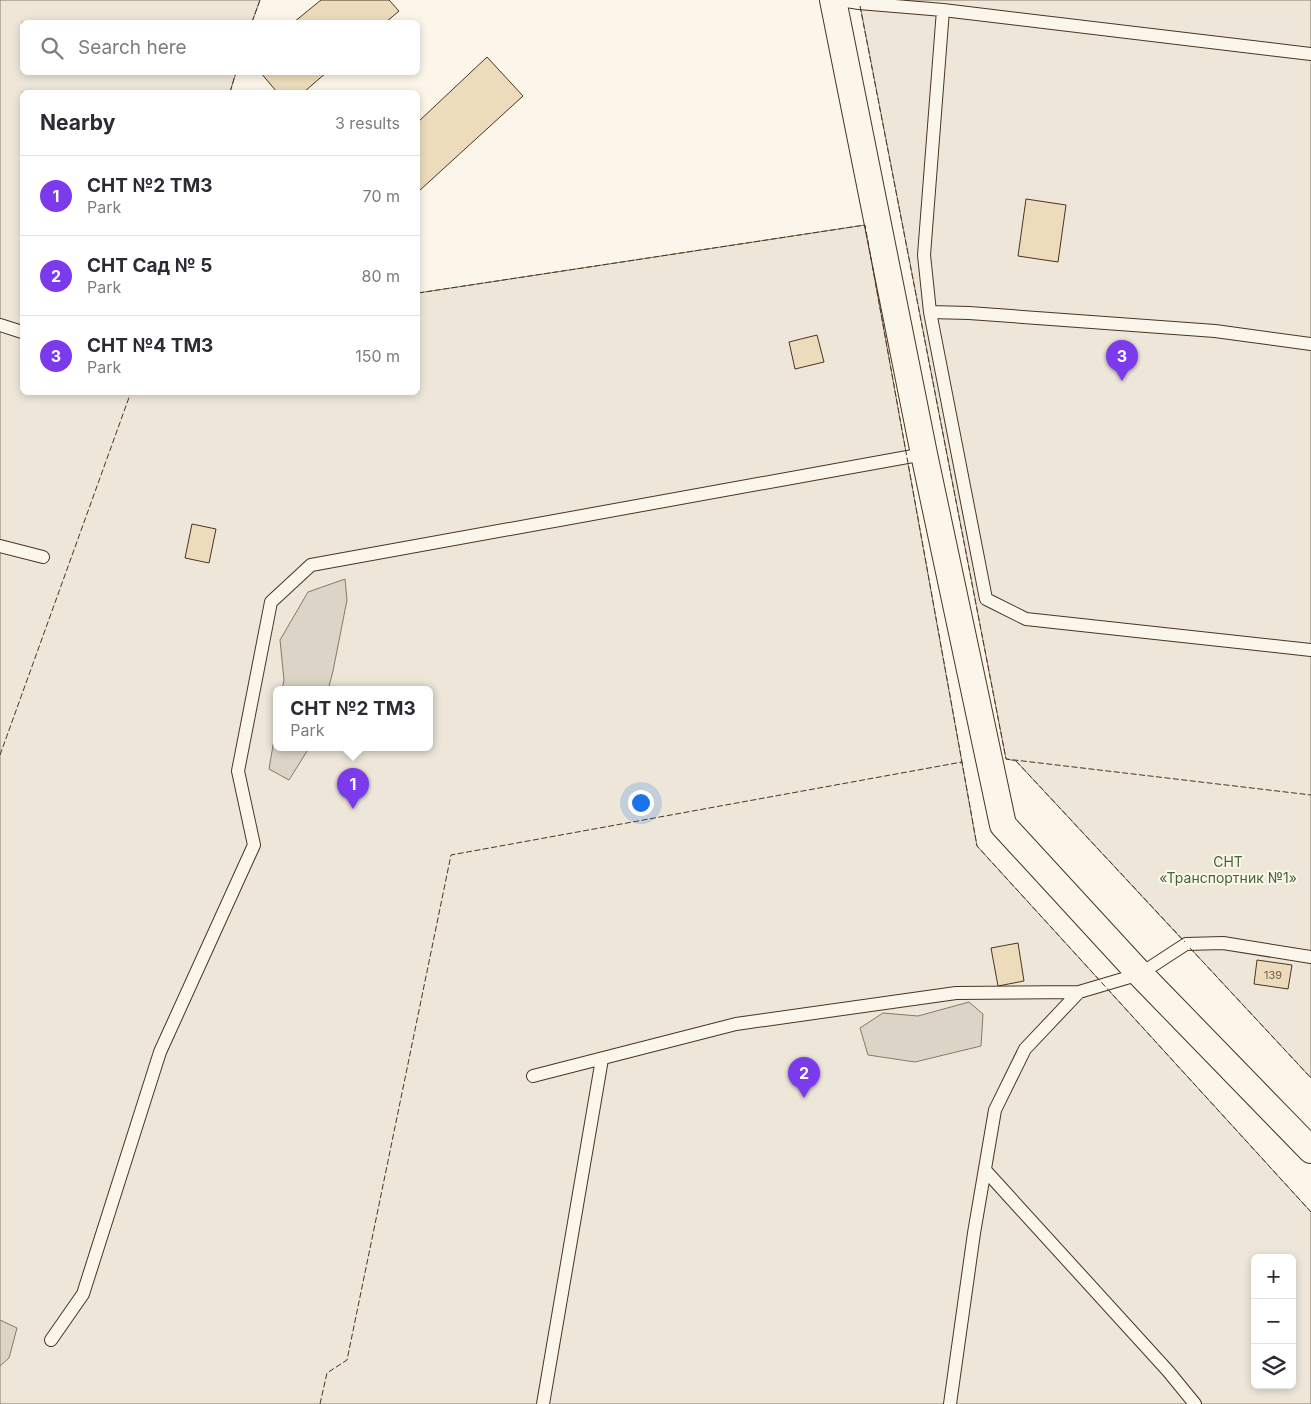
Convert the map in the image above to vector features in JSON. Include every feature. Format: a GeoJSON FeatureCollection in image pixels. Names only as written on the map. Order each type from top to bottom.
{"type":"FeatureCollection","features":[{"type":"Feature","properties":{"kind":"street"},"geometry":{"type":"LineString","coordinates":[[833,0],[924,454],[1003,825],[1140,974],[1311,1150]]}},
{"type":"Feature","properties":{"kind":"lane"},"geometry":{"type":"LineString","coordinates":[[840,0],[943,10],[1311,54]]}},
{"type":"Feature","properties":{"kind":"lane"},"geometry":{"type":"LineString","coordinates":[[943,10],[924,256],[930,312],[986,599],[1026,619],[1311,650]]}},
{"type":"Feature","properties":{"kind":"lane"},"geometry":{"type":"LineString","coordinates":[[930,312],[969,313],[1214,331],[1311,344]]}},
{"type":"Feature","properties":{"kind":"lane"},"geometry":{"type":"LineString","coordinates":[[0,325],[20,331]]}},
{"type":"Feature","properties":{"kind":"lane"},"geometry":{"type":"LineString","coordinates":[[51,1340],[83,1294],[160,1052],[254,844],[238,771],[271,602],[310,565],[924,454]]}},
{"type":"Feature","properties":{"kind":"lane"},"geometry":{"type":"LineString","coordinates":[[0,546],[43,557]]}},
{"type":"Feature","properties":{"kind":"lane"},"geometry":{"type":"LineString","coordinates":[[533,1076],[746,1022],[956,993],[1079,992],[1140,974],[1186,944],[1223,943],[1311,957]]}},
{"type":"Feature","properties":{"kind":"lane"},"geometry":{"type":"LineString","coordinates":[[950,1404],[974,1233],[995,1110],[1025,1050],[1079,992]]}},
{"type":"Feature","properties":{"kind":"lane"},"geometry":{"type":"LineString","coordinates":[[543,1404],[602,1059]]}},
{"type":"Feature","properties":{"kind":"lane"},"geometry":{"type":"LineString","coordinates":[[985,1170],[1162,1364],[1195,1404]]}},
{"type":"Feature","properties":{"kind":"green space"},"geometry":{"type":"Polygon","coordinates":[[[0,0],[260,0],[253,20],[20,20],[20,75],[235,75],[231,90],[20,90],[20,395],[420,395],[420,293],[865,225],[977,846],[1311,1212],[1311,1404],[0,1404],[0,0]]]}},
{"type":"Feature","properties":{"kind":"green space","name":"СНТ «Транспортник №1»"},"geometry":{"type":"Polygon","coordinates":[[[859,0],[1311,0],[1311,1078],[1016,761],[1006,759],[859,0]]]}},
{"type":"Feature","properties":{"kind":"shaded area"},"geometry":{"type":"Polygon","coordinates":[[[345,579],[347,600],[329,686],[283,686],[284,680],[280,640],[308,592],[345,579]]]}},
{"type":"Feature","properties":{"kind":"shaded area"},"geometry":{"type":"Polygon","coordinates":[[[273,746],[273,751],[307,751],[289,780],[269,769],[273,746]]]}},
{"type":"Feature","properties":{"kind":"shaded area"},"geometry":{"type":"Polygon","coordinates":[[[969,1002],[983,1014],[981,1046],[915,1062],[868,1055],[860,1028],[883,1013],[918,1016],[969,1002]]]}},
{"type":"Feature","properties":{"kind":"shaded area"},"geometry":{"type":"Polygon","coordinates":[[[0,1320],[17,1328],[9,1358],[0,1366],[0,1320]]]}},
{"type":"Feature","properties":{"kind":"building"},"geometry":{"type":"Polygon","coordinates":[[[321,0],[389,0],[399,11],[388,20],[296,20],[321,0]]]}},
{"type":"Feature","properties":{"kind":"building"},"geometry":{"type":"Polygon","coordinates":[[[487,57],[523,96],[420,190],[420,120],[487,57]]]}},
{"type":"Feature","properties":{"kind":"building"},"geometry":{"type":"Polygon","coordinates":[[[263,75],[324,75],[306,90],[275,90],[263,75]]]}},
{"type":"Feature","properties":{"kind":"building"},"geometry":{"type":"Polygon","coordinates":[[[1026,199],[1066,205],[1058,262],[1018,256],[1026,199]]]}},
{"type":"Feature","properties":{"kind":"building"},"geometry":{"type":"Polygon","coordinates":[[[817,335],[824,362],[795,369],[789,342],[817,335]]]}},
{"type":"Feature","properties":{"kind":"building"},"geometry":{"type":"Polygon","coordinates":[[[192,524],[216,529],[209,563],[185,558],[192,524]]]}},
{"type":"Feature","properties":{"kind":"building"},"geometry":{"type":"Polygon","coordinates":[[[1018,943],[1024,981],[998,986],[991,948],[1018,943]]]}},
{"type":"Feature","properties":{"kind":"building"},"geometry":{"type":"Polygon","coordinates":[[[1257,960],[1292,965],[1288,989],[1254,984],[1257,960]]]}},
{"type":"Feature","properties":{"kind":"fence"},"geometry":{"type":"LineString","coordinates":[[253,20],[260,0]]}},
{"type":"Feature","properties":{"kind":"fence"},"geometry":{"type":"LineString","coordinates":[[860,6],[1006,759],[1311,795]]}},
{"type":"Feature","properties":{"kind":"fence"},"geometry":{"type":"LineString","coordinates":[[231,90],[235,75]]}},
{"type":"Feature","properties":{"kind":"fence"},"geometry":{"type":"LineString","coordinates":[[320,1404],[327,1373],[347,1360],[451,855],[962,762],[865,225],[420,293]]}},
{"type":"Feature","properties":{"kind":"fence"},"geometry":{"type":"LineString","coordinates":[[0,755],[130,395]]}},
{"type":"Feature","properties":{"kind":"fence"},"geometry":{"type":"LineString","coordinates":[[1016,761],[1185,942]]}},
{"type":"Feature","properties":{"kind":"fence"},"geometry":{"type":"LineString","coordinates":[[960,763],[962,762],[977,846],[1311,1212]]}},
{"type":"Feature","properties":{"kind":"fence"},"geometry":{"type":"LineString","coordinates":[[1190,948],[1311,1078]]}},
{"type":"Feature","properties":{"kind":"place","name":"СНТ №4 ТМЗ"},"geometry":{"type":"Point","coordinates":[1122,381]}},
{"type":"Feature","properties":{"kind":"place","name":"СНТ №2 ТМЗ"},"geometry":{"type":"Point","coordinates":[353,809]}},
{"type":"Feature","properties":{"kind":"place","name":"СНТ Сад № 5"},"geometry":{"type":"Point","coordinates":[804,1098]}}]}
